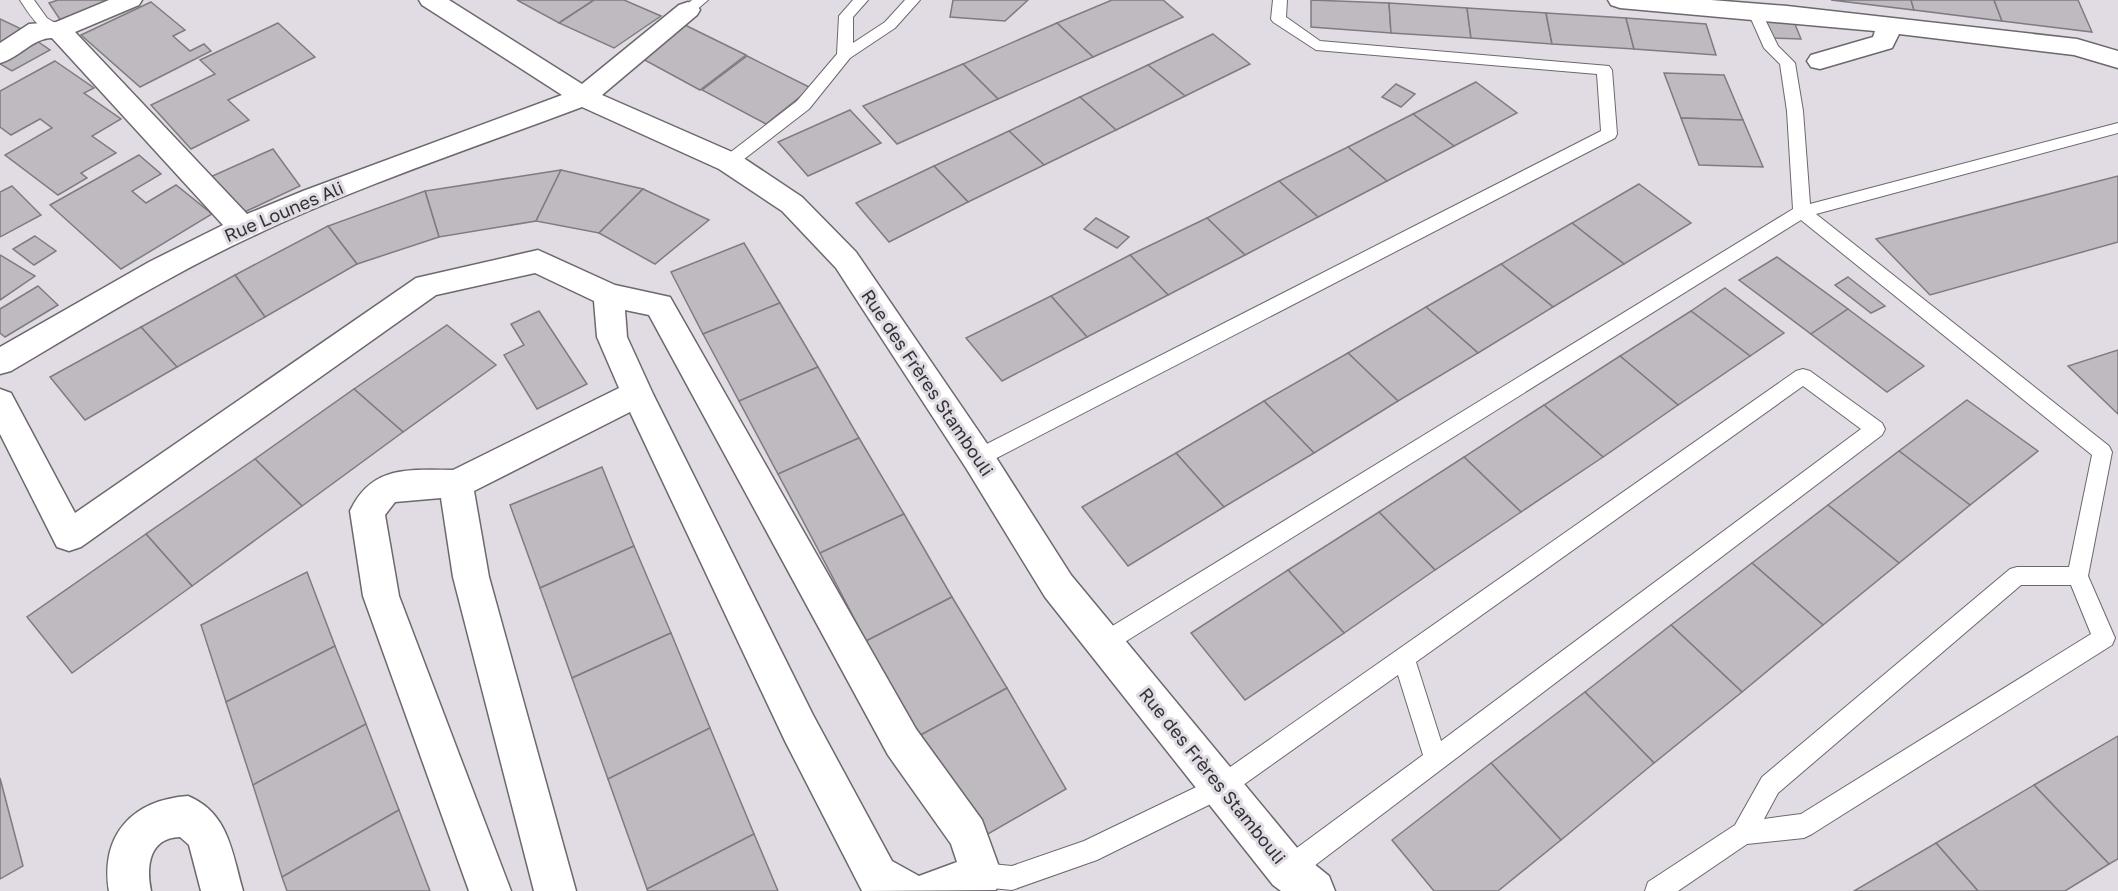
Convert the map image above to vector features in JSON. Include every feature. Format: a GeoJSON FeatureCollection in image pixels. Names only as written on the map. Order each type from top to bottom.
{"type":"FeatureCollection","features":[{"type":"Feature","properties":{"kind":"street"},"geometry":{"type":"LineString","coordinates":[[0,55],[38,30],[58,30],[130,0]]}},
{"type":"Feature","properties":{"kind":"street","name":"Rue des Frères Stambouli"},"geometry":{"type":"LineString","coordinates":[[431,0],[583,97],[729,162],[792,204],[846,260],[978,458],[1059,586],[1288,870],[1314,891]]}},
{"type":"Feature","properties":{"kind":"street"},"geometry":{"type":"LineString","coordinates":[[1620,0],[1890,25],[2077,47],[2118,60]]}},
{"type":"Feature","properties":{"kind":"street","name":"Rue Lounes Ali"},"geometry":{"type":"LineString","coordinates":[[0,362],[159,270],[243,228],[313,198],[583,97],[694,5]]}},
{"type":"Feature","properties":{"kind":"street"},"geometry":{"type":"LineString","coordinates":[[1820,61],[1883,42],[1890,25]]}},
{"type":"Feature","properties":{"kind":"street"},"geometry":{"type":"LineString","coordinates":[[58,30],[243,228]]}},
{"type":"Feature","properties":{"kind":"street"},"geometry":{"type":"LineString","coordinates":[[0,402],[69,536],[427,286],[538,261],[609,295],[659,305],[902,742],[968,834],[981,875],[933,891]]}},
{"type":"Feature","properties":{"kind":"street"},"geometry":{"type":"LineString","coordinates":[[609,295],[612,337],[637,394],[799,728],[877,876],[904,891]]}},
{"type":"Feature","properties":{"kind":"street"},"geometry":{"type":"LineString","coordinates":[[490,891],[381,596],[367,511],[386,489],[424,484],[456,484],[637,394]]}},
{"type":"Feature","properties":{"kind":"street"},"geometry":{"type":"LineString","coordinates":[[456,484],[471,577],[555,891]]}},
{"type":"Feature","properties":{"kind":"street"},"geometry":{"type":"LineString","coordinates":[[130,891],[126,875],[134,841],[162,819],[188,816],[206,834],[222,891]]}},
{"type":"Feature","properties":{"kind":"lane"},"geometry":{"type":"LineString","coordinates":[[27,0],[42,21],[58,30]]}},
{"type":"Feature","properties":{"kind":"lane"},"geometry":{"type":"LineString","coordinates":[[845,55],[846,16],[861,0]]}},
{"type":"Feature","properties":{"kind":"lane"},"geometry":{"type":"LineString","coordinates":[[729,162],[803,105],[845,55],[890,25],[913,0]]}},
{"type":"Feature","properties":{"kind":"lane"},"geometry":{"type":"LineString","coordinates":[[978,458],[1609,134],[1604,70],[1316,45],[1278,19],[1280,0]]}},
{"type":"Feature","properties":{"kind":"lane"},"geometry":{"type":"LineString","coordinates":[[1743,833],[1804,826],[2104,638],[2078,576],[2102,452],[1802,212],[1795,111],[1787,63],[1772,48],[1745,11]]}},
{"type":"Feature","properties":{"kind":"lane"},"geometry":{"type":"LineString","coordinates":[[1104,643],[1802,212],[2118,128]]}},
{"type":"Feature","properties":{"kind":"lane"},"geometry":{"type":"LineString","coordinates":[[981,875],[1012,878],[1088,851],[1221,787],[1803,376],[1875,429],[1288,870]]}},
{"type":"Feature","properties":{"kind":"lane"},"geometry":{"type":"LineString","coordinates":[[1657,891],[1743,833],[1770,785],[2017,576],[2078,576]]}},
{"type":"Feature","properties":{"kind":"lane"},"geometry":{"type":"LineString","coordinates":[[1404,659],[1436,760]]}},
{"type":"Feature","properties":{"kind":"building"},"geometry":{"type":"Polygon","coordinates":[[[58,0],[123,0],[63,24],[49,3],[58,0]]]}},
{"type":"Feature","properties":{"kind":"building"},"geometry":{"type":"Polygon","coordinates":[[[517,0],[594,0],[559,23],[517,0]]]}},
{"type":"Feature","properties":{"kind":"building"},"geometry":{"type":"Polygon","coordinates":[[[594,0],[624,0],[661,16],[614,48],[559,23],[594,0]]]}},
{"type":"Feature","properties":{"kind":"building"},"geometry":{"type":"Polygon","coordinates":[[[953,0],[1028,0],[1005,21],[950,17],[953,0]]]}},
{"type":"Feature","properties":{"kind":"building"},"geometry":{"type":"Polygon","coordinates":[[[1112,0],[1163,0],[1183,17],[1093,57],[1057,23],[1112,0]]]}},
{"type":"Feature","properties":{"kind":"building"},"geometry":{"type":"Polygon","coordinates":[[[1311,0],[1389,3],[1391,33],[1311,27],[1311,0]]]}},
{"type":"Feature","properties":{"kind":"building"},"geometry":{"type":"Polygon","coordinates":[[[1831,0],[1911,0],[1914,10],[1831,0]]]}},
{"type":"Feature","properties":{"kind":"building"},"geometry":{"type":"Polygon","coordinates":[[[1911,0],[1994,0],[2002,21],[1914,10],[1911,0]]]}},
{"type":"Feature","properties":{"kind":"building"},"geometry":{"type":"Polygon","coordinates":[[[1994,0],[2078,0],[2092,32],[2002,21],[1994,0]]]}},
{"type":"Feature","properties":{"kind":"building"},"geometry":{"type":"Polygon","coordinates":[[[151,2],[185,30],[173,36],[190,51],[204,44],[211,51],[140,87],[81,35],[151,2]]]}},
{"type":"Feature","properties":{"kind":"building"},"geometry":{"type":"Polygon","coordinates":[[[1389,3],[1467,8],[1471,38],[1391,33],[1389,3]]]}},
{"type":"Feature","properties":{"kind":"building"},"geometry":{"type":"Polygon","coordinates":[[[1467,8],[1546,13],[1552,44],[1471,38],[1467,8]]]}},
{"type":"Feature","properties":{"kind":"building"},"geometry":{"type":"Polygon","coordinates":[[[1546,13],[1626,18],[1634,49],[1552,44],[1546,13]]]}},
{"type":"Feature","properties":{"kind":"building"},"geometry":{"type":"Polygon","coordinates":[[[1626,18],[1706,24],[1716,55],[1634,49],[1626,18]]]}},
{"type":"Feature","properties":{"kind":"building"},"geometry":{"type":"Polygon","coordinates":[[[0,19],[32,34],[0,54],[0,19]]]}},
{"type":"Feature","properties":{"kind":"building"},"geometry":{"type":"Polygon","coordinates":[[[1765,21],[1794,22],[1801,39],[1772,38],[1765,21]]]}},
{"type":"Feature","properties":{"kind":"building"},"geometry":{"type":"Polygon","coordinates":[[[278,23],[315,57],[228,100],[249,120],[191,149],[151,105],[215,74],[200,60],[278,23]]]}},
{"type":"Feature","properties":{"kind":"building"},"geometry":{"type":"Polygon","coordinates":[[[1057,23],[1093,57],[998,99],[963,64],[1057,23]]]}},
{"type":"Feature","properties":{"kind":"building"},"geometry":{"type":"Polygon","coordinates":[[[685,25],[746,55],[700,90],[639,57],[685,25]]]}},
{"type":"Feature","properties":{"kind":"building"},"geometry":{"type":"Polygon","coordinates":[[[1213,34],[1250,64],[1185,96],[1148,65],[1213,34]]]}},
{"type":"Feature","properties":{"kind":"building"},"geometry":{"type":"Polygon","coordinates":[[[37,41],[50,50],[12,71],[0,64],[0,62],[37,41]]]}},
{"type":"Feature","properties":{"kind":"building"},"geometry":{"type":"Polygon","coordinates":[[[747,56],[811,88],[766,124],[702,90],[747,56]]]}},
{"type":"Feature","properties":{"kind":"building"},"geometry":{"type":"Polygon","coordinates":[[[55,61],[94,88],[84,93],[121,119],[92,136],[116,153],[81,173],[87,178],[58,195],[5,155],[52,128],[40,119],[11,135],[0,127],[0,91],[55,61]]]}},
{"type":"Feature","properties":{"kind":"building"},"geometry":{"type":"Polygon","coordinates":[[[963,64],[998,99],[897,144],[863,106],[963,64]]]}},
{"type":"Feature","properties":{"kind":"building"},"geometry":{"type":"Polygon","coordinates":[[[1148,65],[1185,96],[1116,130],[1080,97],[1148,65]]]}},
{"type":"Feature","properties":{"kind":"building"},"geometry":{"type":"Polygon","coordinates":[[[1664,73],[1724,75],[1743,120],[1681,118],[1664,73]]]}},
{"type":"Feature","properties":{"kind":"building"},"geometry":{"type":"Polygon","coordinates":[[[1476,82],[1517,113],[1454,146],[1413,114],[1476,82]]]}},
{"type":"Feature","properties":{"kind":"building"},"geometry":{"type":"Polygon","coordinates":[[[1396,84],[1415,94],[1401,107],[1382,97],[1396,84]]]}},
{"type":"Feature","properties":{"kind":"building"},"geometry":{"type":"Polygon","coordinates":[[[1080,97],[1116,130],[1044,165],[1009,131],[1080,97]]]}},
{"type":"Feature","properties":{"kind":"building"},"geometry":{"type":"Polygon","coordinates":[[[850,110],[881,143],[808,176],[778,142],[850,110]]]}},
{"type":"Feature","properties":{"kind":"building"},"geometry":{"type":"Polygon","coordinates":[[[1413,114],[1454,146],[1387,181],[1348,147],[1413,114]]]}},
{"type":"Feature","properties":{"kind":"building"},"geometry":{"type":"Polygon","coordinates":[[[1681,118],[1743,120],[1763,167],[1699,165],[1681,118]]]}},
{"type":"Feature","properties":{"kind":"building"},"geometry":{"type":"Polygon","coordinates":[[[1009,131],[1044,165],[968,202],[934,166],[1009,131]]]}},
{"type":"Feature","properties":{"kind":"building"},"geometry":{"type":"Polygon","coordinates":[[[1348,147],[1387,181],[1318,217],[1279,181],[1348,147]]]}},
{"type":"Feature","properties":{"kind":"building"},"geometry":{"type":"Polygon","coordinates":[[[273,149],[300,186],[236,216],[210,177],[273,149]]]}},
{"type":"Feature","properties":{"kind":"building"},"geometry":{"type":"Polygon","coordinates":[[[139,155],[161,174],[132,191],[146,203],[176,185],[212,214],[121,269],[50,205],[139,155]]]}},
{"type":"Feature","properties":{"kind":"building"},"geometry":{"type":"Polygon","coordinates":[[[934,166],[968,202],[889,242],[856,203],[934,166]]]}},
{"type":"Feature","properties":{"kind":"building"},"geometry":{"type":"Polygon","coordinates":[[[561,170],[536,221],[439,237],[425,191],[561,170]]]}},
{"type":"Feature","properties":{"kind":"building"},"geometry":{"type":"Polygon","coordinates":[[[561,170],[643,189],[599,233],[536,221],[561,170]]]}},
{"type":"Feature","properties":{"kind":"building"},"geometry":{"type":"Polygon","coordinates":[[[2118,176],[2118,242],[1930,295],[1876,239],[2118,176]]]}},
{"type":"Feature","properties":{"kind":"building"},"geometry":{"type":"Polygon","coordinates":[[[1279,181],[1318,217],[1245,255],[1207,218],[1279,181]]]}},
{"type":"Feature","properties":{"kind":"building"},"geometry":{"type":"Polygon","coordinates":[[[1639,184],[1691,223],[1624,264],[1572,223],[1639,184]]]}},
{"type":"Feature","properties":{"kind":"building"},"geometry":{"type":"Polygon","coordinates":[[[12,186],[41,215],[0,237],[0,192],[12,186]]]}},
{"type":"Feature","properties":{"kind":"building"},"geometry":{"type":"Polygon","coordinates":[[[643,189],[709,220],[655,264],[599,233],[643,189]]]}},
{"type":"Feature","properties":{"kind":"building"},"geometry":{"type":"Polygon","coordinates":[[[425,191],[439,237],[357,264],[328,226],[425,191]]]}},
{"type":"Feature","properties":{"kind":"building"},"geometry":{"type":"Polygon","coordinates":[[[1096,218],[1129,237],[1117,248],[1084,229],[1096,218]]]}},
{"type":"Feature","properties":{"kind":"building"},"geometry":{"type":"Polygon","coordinates":[[[1207,218],[1245,255],[1168,295],[1130,255],[1207,218]]]}},
{"type":"Feature","properties":{"kind":"building"},"geometry":{"type":"Polygon","coordinates":[[[1572,223],[1624,264],[1553,307],[1501,264],[1572,223]]]}},
{"type":"Feature","properties":{"kind":"building"},"geometry":{"type":"Polygon","coordinates":[[[328,226],[357,264],[265,317],[235,275],[328,226]]]}},
{"type":"Feature","properties":{"kind":"building"},"geometry":{"type":"Polygon","coordinates":[[[35,236],[56,251],[34,265],[13,249],[35,236]]]}},
{"type":"Feature","properties":{"kind":"building"},"geometry":{"type":"Polygon","coordinates":[[[744,243],[780,303],[703,334],[671,272],[744,243]]]}},
{"type":"Feature","properties":{"kind":"building"},"geometry":{"type":"Polygon","coordinates":[[[0,255],[35,276],[0,300],[0,255]]]}},
{"type":"Feature","properties":{"kind":"building"},"geometry":{"type":"Polygon","coordinates":[[[1130,255],[1168,295],[1087,337],[1051,296],[1130,255]]]}},
{"type":"Feature","properties":{"kind":"building"},"geometry":{"type":"Polygon","coordinates":[[[1777,257],[1848,309],[1811,334],[1739,280],[1777,257]]]}},
{"type":"Feature","properties":{"kind":"building"},"geometry":{"type":"Polygon","coordinates":[[[1501,264],[1553,307],[1478,353],[1426,307],[1501,264]]]}},
{"type":"Feature","properties":{"kind":"building"},"geometry":{"type":"Polygon","coordinates":[[[235,275],[265,317],[177,367],[141,327],[235,275]]]}},
{"type":"Feature","properties":{"kind":"building"},"geometry":{"type":"Polygon","coordinates":[[[1848,277],[1885,306],[1871,313],[1835,285],[1848,277]]]}},
{"type":"Feature","properties":{"kind":"building"},"geometry":{"type":"Polygon","coordinates":[[[38,286],[58,305],[5,337],[0,333],[0,309],[38,286]]]}},
{"type":"Feature","properties":{"kind":"building"},"geometry":{"type":"Polygon","coordinates":[[[1725,288],[1784,333],[1750,356],[1691,311],[1725,288]]]}},
{"type":"Feature","properties":{"kind":"building"},"geometry":{"type":"Polygon","coordinates":[[[1051,296],[1087,337],[1002,381],[966,338],[1051,296]]]}},
{"type":"Feature","properties":{"kind":"building"},"geometry":{"type":"Polygon","coordinates":[[[780,303],[818,367],[739,401],[703,334],[780,303]]]}},
{"type":"Feature","properties":{"kind":"building"},"geometry":{"type":"Polygon","coordinates":[[[1426,307],[1478,353],[1398,401],[1348,353],[1426,307]]]}},
{"type":"Feature","properties":{"kind":"building"},"geometry":{"type":"Polygon","coordinates":[[[1848,309],[1924,366],[1887,392],[1811,334],[1848,309]]]}},
{"type":"Feature","properties":{"kind":"building"},"geometry":{"type":"Polygon","coordinates":[[[539,311],[587,384],[537,409],[504,355],[524,345],[511,324],[539,311]]]}},
{"type":"Feature","properties":{"kind":"building"},"geometry":{"type":"Polygon","coordinates":[[[1691,311],[1750,356],[1678,405],[1620,356],[1691,311]]]}},
{"type":"Feature","properties":{"kind":"building"},"geometry":{"type":"Polygon","coordinates":[[[447,325],[496,365],[403,432],[354,389],[447,325]]]}},
{"type":"Feature","properties":{"kind":"building"},"geometry":{"type":"Polygon","coordinates":[[[141,327],[177,367],[85,420],[50,377],[141,327]]]}},
{"type":"Feature","properties":{"kind":"building"},"geometry":{"type":"Polygon","coordinates":[[[2118,350],[2118,414],[2068,366],[2118,350]]]}},
{"type":"Feature","properties":{"kind":"building"},"geometry":{"type":"Polygon","coordinates":[[[1348,353],[1398,401],[1314,453],[1264,401],[1348,353]]]}},
{"type":"Feature","properties":{"kind":"building"},"geometry":{"type":"Polygon","coordinates":[[[1620,356],[1678,405],[1603,457],[1544,405],[1620,356]]]}},
{"type":"Feature","properties":{"kind":"building"},"geometry":{"type":"Polygon","coordinates":[[[818,367],[859,438],[778,474],[739,401],[818,367]]]}},
{"type":"Feature","properties":{"kind":"building"},"geometry":{"type":"Polygon","coordinates":[[[354,389],[403,432],[302,506],[255,459],[354,389]]]}},
{"type":"Feature","properties":{"kind":"building"},"geometry":{"type":"Polygon","coordinates":[[[1967,400],[2038,451],[1970,505],[1899,451],[1967,400]]]}},
{"type":"Feature","properties":{"kind":"building"},"geometry":{"type":"Polygon","coordinates":[[[1264,401],[1314,453],[1224,507],[1176,453],[1264,401]]]}},
{"type":"Feature","properties":{"kind":"building"},"geometry":{"type":"Polygon","coordinates":[[[1544,405],[1603,457],[1521,512],[1464,457],[1544,405]]]}},
{"type":"Feature","properties":{"kind":"building"},"geometry":{"type":"Polygon","coordinates":[[[859,438],[904,514],[820,553],[778,474],[859,438]]]}},
{"type":"Feature","properties":{"kind":"building"},"geometry":{"type":"Polygon","coordinates":[[[1899,451],[1970,505],[1899,563],[1828,505],[1899,451]]]}},
{"type":"Feature","properties":{"kind":"building"},"geometry":{"type":"Polygon","coordinates":[[[1176,453],[1224,507],[1128,566],[1082,507],[1176,453]]]}},
{"type":"Feature","properties":{"kind":"building"},"geometry":{"type":"Polygon","coordinates":[[[1464,457],[1521,512],[1435,570],[1379,512],[1464,457]]]}},
{"type":"Feature","properties":{"kind":"building"},"geometry":{"type":"Polygon","coordinates":[[[255,459],[302,506],[192,586],[146,534],[255,459]]]}},
{"type":"Feature","properties":{"kind":"building"},"geometry":{"type":"Polygon","coordinates":[[[602,467],[634,546],[540,588],[510,505],[602,467]]]}},
{"type":"Feature","properties":{"kind":"building"},"geometry":{"type":"Polygon","coordinates":[[[1828,505],[1899,563],[1823,625],[1752,563],[1828,505]]]}},
{"type":"Feature","properties":{"kind":"building"},"geometry":{"type":"Polygon","coordinates":[[[1379,512],[1435,570],[1344,633],[1288,570],[1379,512]]]}},
{"type":"Feature","properties":{"kind":"building"},"geometry":{"type":"Polygon","coordinates":[[[904,514],[952,597],[866,641],[820,553],[904,514]]]}},
{"type":"Feature","properties":{"kind":"building"},"geometry":{"type":"Polygon","coordinates":[[[146,534],[192,586],[72,673],[27,617],[146,534]]]}},
{"type":"Feature","properties":{"kind":"building"},"geometry":{"type":"Polygon","coordinates":[[[634,546],[671,633],[572,678],[540,588],[634,546]]]}},
{"type":"Feature","properties":{"kind":"building"},"geometry":{"type":"Polygon","coordinates":[[[1752,563],[1823,625],[1742,692],[1671,625],[1752,563]]]}},
{"type":"Feature","properties":{"kind":"building"},"geometry":{"type":"Polygon","coordinates":[[[1288,570],[1344,633],[1245,700],[1191,633],[1288,570]]]}},
{"type":"Feature","properties":{"kind":"building"},"geometry":{"type":"Polygon","coordinates":[[[307,572],[335,646],[226,702],[201,625],[307,572]]]}},
{"type":"Feature","properties":{"kind":"building"},"geometry":{"type":"Polygon","coordinates":[[[952,597],[1007,688],[917,737],[866,641],[952,597]]]}},
{"type":"Feature","properties":{"kind":"building"},"geometry":{"type":"Polygon","coordinates":[[[1671,625],[1742,692],[1654,763],[1585,692],[1671,625]]]}},
{"type":"Feature","properties":{"kind":"building"},"geometry":{"type":"Polygon","coordinates":[[[671,633],[710,728],[608,779],[572,678],[671,633]]]}},
{"type":"Feature","properties":{"kind":"building"},"geometry":{"type":"Polygon","coordinates":[[[335,646],[366,724],[253,785],[226,702],[335,646]]]}},
{"type":"Feature","properties":{"kind":"building"},"geometry":{"type":"Polygon","coordinates":[[[1007,688],[1066,789],[974,842],[917,737],[1007,688]]]}},
{"type":"Feature","properties":{"kind":"building"},"geometry":{"type":"Polygon","coordinates":[[[1585,692],[1654,763],[1561,840],[1491,763],[1585,692]]]}},
{"type":"Feature","properties":{"kind":"building"},"geometry":{"type":"Polygon","coordinates":[[[366,724],[399,810],[282,877],[253,785],[366,724]]]}},
{"type":"Feature","properties":{"kind":"building"},"geometry":{"type":"Polygon","coordinates":[[[710,728],[754,834],[647,889],[608,779],[710,728]]]}},
{"type":"Feature","properties":{"kind":"building"},"geometry":{"type":"Polygon","coordinates":[[[2118,736],[2118,859],[2109,864],[2034,785],[2118,736]]]}},
{"type":"Feature","properties":{"kind":"building"},"geometry":{"type":"Polygon","coordinates":[[[1491,763],[1561,840],[1498,891],[1434,891],[1392,840],[1491,763]]]}},
{"type":"Feature","properties":{"kind":"building"},"geometry":{"type":"Polygon","coordinates":[[[0,778],[23,866],[0,879],[0,778]]]}},
{"type":"Feature","properties":{"kind":"building"},"geometry":{"type":"Polygon","coordinates":[[[2034,785],[2109,864],[2065,891],[1978,891],[1936,843],[2034,785]]]}},
{"type":"Feature","properties":{"kind":"building"},"geometry":{"type":"Polygon","coordinates":[[[399,810],[430,891],[287,891],[282,877],[399,810]]]}},
{"type":"Feature","properties":{"kind":"building"},"geometry":{"type":"Polygon","coordinates":[[[754,834],[778,891],[648,891],[647,889],[754,834]]]}},
{"type":"Feature","properties":{"kind":"building"},"geometry":{"type":"Polygon","coordinates":[[[1936,843],[1978,891],[1854,891],[1936,843]]]}}]}
